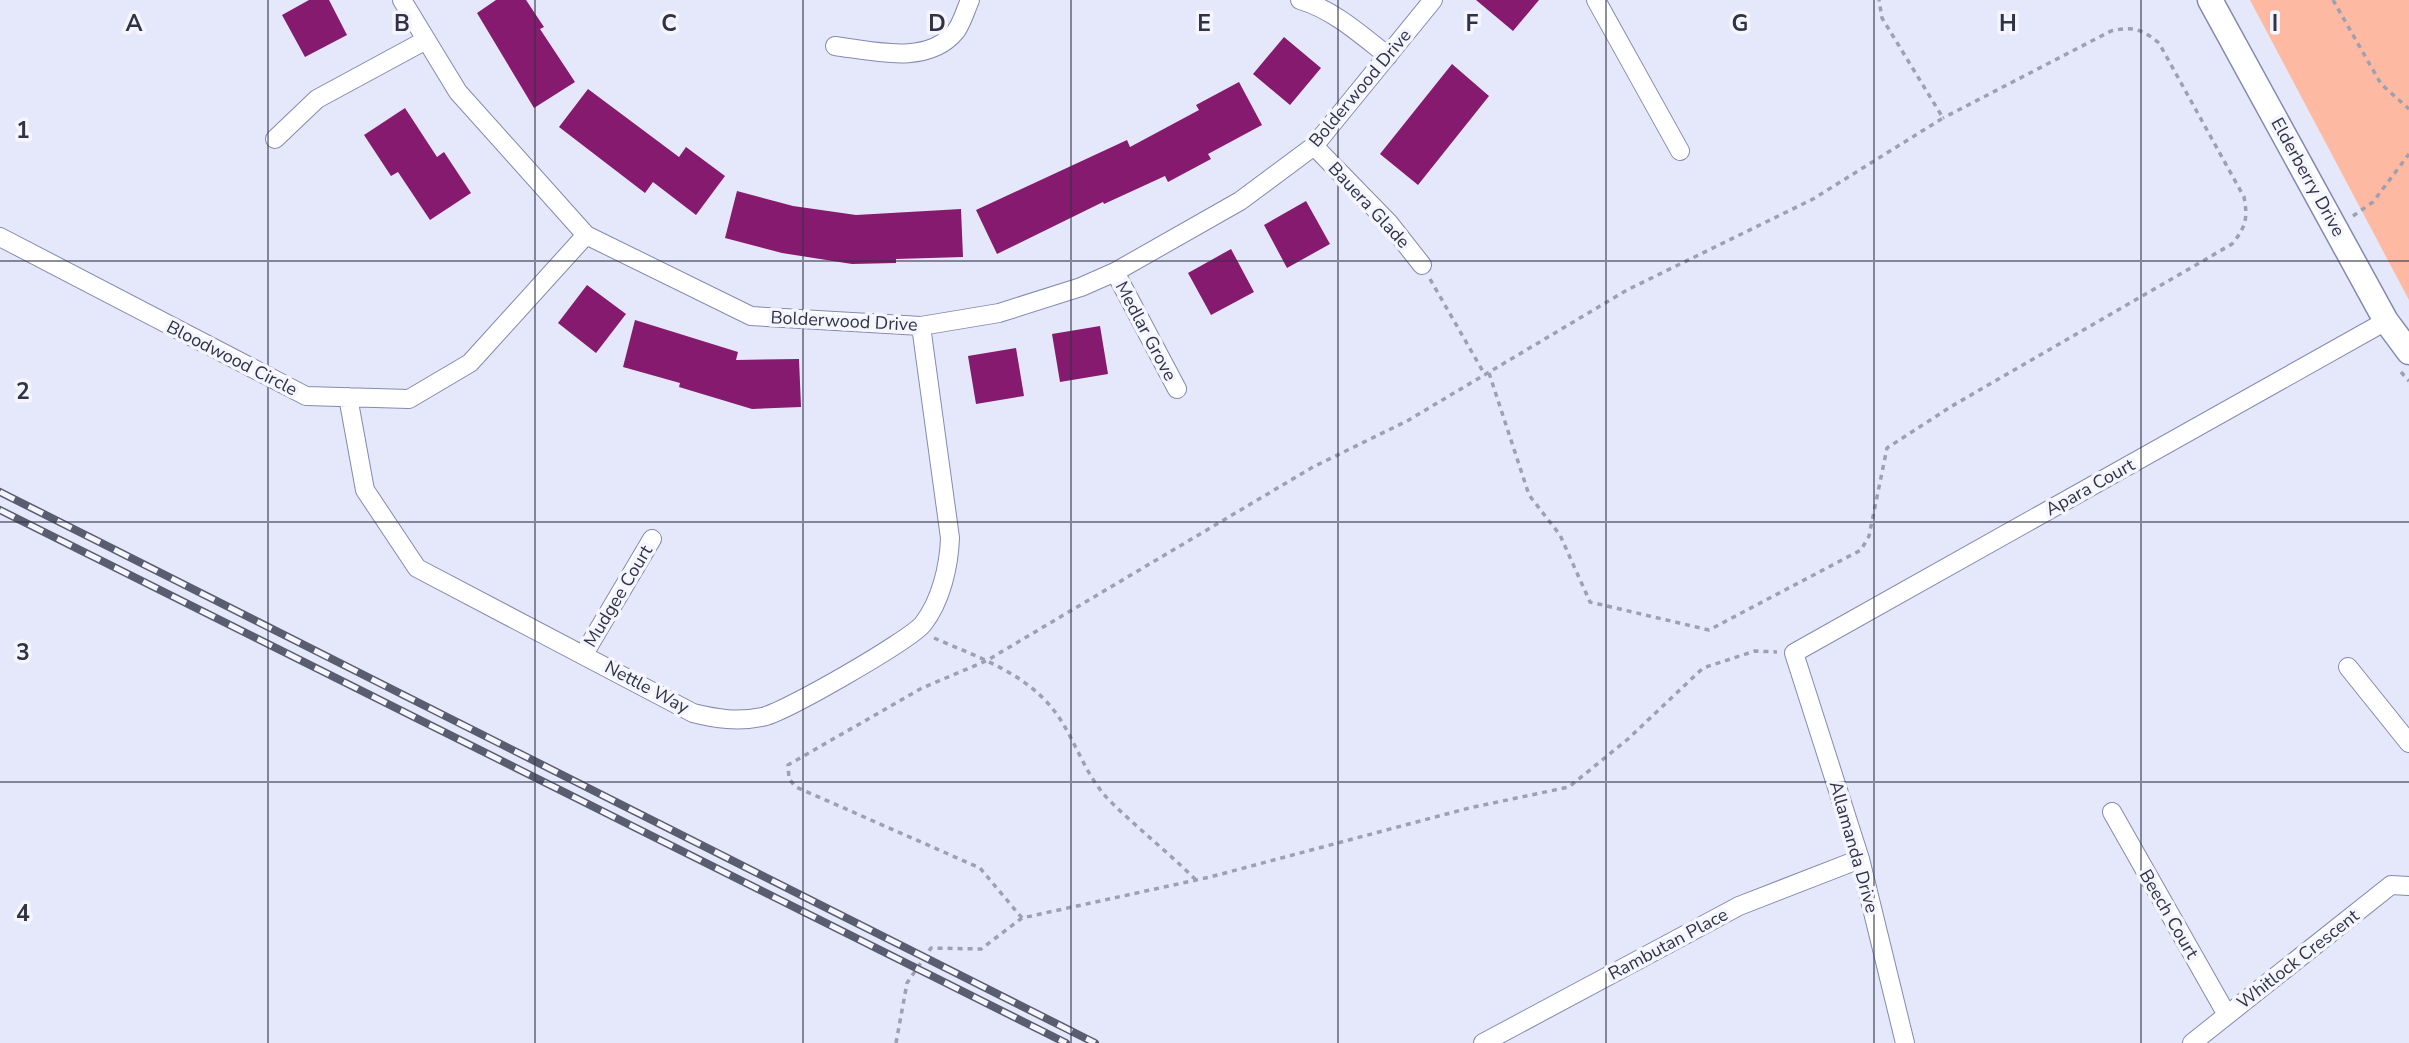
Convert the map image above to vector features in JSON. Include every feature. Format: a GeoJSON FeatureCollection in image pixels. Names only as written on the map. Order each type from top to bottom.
{"type":"FeatureCollection","features":[{"type":"Feature","properties":{"kind":"street","name":"Bolderwood Drive"},"geometry":{"type":"LineString","coordinates":[[402,0],[457,92],[586,235],[751,316],[921,326],[1020,307],[1115,272],[1240,201],[1314,146],[1433,0]]}},
{"type":"Feature","properties":{"kind":"street"},"geometry":{"type":"LineString","coordinates":[[835,46],[881,52],[920,53],[938,46],[957,30],[970,0]]}},
{"type":"Feature","properties":{"kind":"street"},"geometry":{"type":"LineString","coordinates":[[1300,0],[1316,5],[1341,19],[1388,56]]}},
{"type":"Feature","properties":{"kind":"street"},"geometry":{"type":"LineString","coordinates":[[1596,0],[1679,151]]}},
{"type":"Feature","properties":{"kind":"street","name":"Elderberry Drive"},"geometry":{"type":"LineString","coordinates":[[2210,0],[2386,321],[2409,352]]}},
{"type":"Feature","properties":{"kind":"street"},"geometry":{"type":"LineString","coordinates":[[275,139],[317,99],[426,40]]}},
{"type":"Feature","properties":{"kind":"street","name":"Bauera Glade"},"geometry":{"type":"LineString","coordinates":[[1314,146],[1389,223],[1422,265]]}},
{"type":"Feature","properties":{"kind":"street","name":"Bloodwood Circle"},"geometry":{"type":"LineString","coordinates":[[0,237],[306,396],[409,399],[470,363],[586,235]]}},
{"type":"Feature","properties":{"kind":"street","name":"Medlar Grove"},"geometry":{"type":"LineString","coordinates":[[1115,272],[1177,389]]}},
{"type":"Feature","properties":{"kind":"street","name":"Apara Court"},"geometry":{"type":"LineString","coordinates":[[1794,653],[2386,321]]}},
{"type":"Feature","properties":{"kind":"street","name":"Nettle Way"},"geometry":{"type":"LineString","coordinates":[[348,397],[365,490],[417,568],[693,713],[739,720],[764,717],[788,708],[917,631],[937,599],[948,562],[950,538],[921,326]]}},
{"type":"Feature","properties":{"kind":"street","name":"Mudgee Court"},"geometry":{"type":"LineString","coordinates":[[584,654],[652,539]]}},
{"type":"Feature","properties":{"kind":"street","name":"Allamanda Drive"},"geometry":{"type":"LineString","coordinates":[[1794,653],[1860,859],[1905,1043]]}},
{"type":"Feature","properties":{"kind":"street"},"geometry":{"type":"LineString","coordinates":[[2348,667],[2409,743]]}},
{"type":"Feature","properties":{"kind":"street","name":"Beech Court"},"geometry":{"type":"LineString","coordinates":[[2112,812],[2227,1015]]}},
{"type":"Feature","properties":{"kind":"street","name":"Rambutan Place"},"geometry":{"type":"LineString","coordinates":[[1483,1043],[1739,906],[1860,859]]}},
{"type":"Feature","properties":{"kind":"street","name":"Whitlock Crescent"},"geometry":{"type":"LineString","coordinates":[[2192,1043],[2391,885],[2409,886]]}},
{"type":"Feature","properties":{"kind":"path"},"geometry":{"type":"LineString","coordinates":[[1879,0],[1882,18],[1943,118]]}},
{"type":"Feature","properties":{"kind":"path"},"geometry":{"type":"LineString","coordinates":[[2333,0],[2381,84],[2409,109]]}},
{"type":"Feature","properties":{"kind":"path"},"geometry":{"type":"LineString","coordinates":[[1022,918],[980,868],[796,787],[789,779],[788,765],[794,758],[922,688],[986,661],[1313,467],[1407,421],[1487,373],[1628,289],[1813,199],[1943,118],[2111,31],[2127,27],[2143,30],[2159,43],[2244,197],[2247,214],[2245,229],[2232,244],[1952,406],[1887,448],[1869,536],[1861,550],[1709,630],[1590,602],[1560,535],[1529,495],[1487,373],[1422,265]]}},
{"type":"Feature","properties":{"kind":"path"},"geometry":{"type":"LineString","coordinates":[[2351,217],[2373,202],[2409,154]]}},
{"type":"Feature","properties":{"kind":"path"},"geometry":{"type":"LineString","coordinates":[[917,631],[1008,670],[1045,700],[1062,721],[1093,780],[1109,799],[1196,880]]}},
{"type":"Feature","properties":{"kind":"path"},"geometry":{"type":"LineString","coordinates":[[896,1043],[907,983],[930,948],[981,949],[1022,918],[1196,880],[1469,808],[1569,787],[1628,740],[1703,668],[1755,651],[1794,653]]}},
{"type":"Feature","properties":{"kind":"shaded area"},"geometry":{"type":"Polygon","coordinates":[[[2250,0],[2409,0],[2409,300],[2250,0]]]}},
{"type":"Feature","properties":{"kind":"building"},"geometry":{"type":"Polygon","coordinates":[[[309,0],[329,0],[347,35],[305,57],[282,15],[309,0]]]}},
{"type":"Feature","properties":{"kind":"building"},"geometry":{"type":"Polygon","coordinates":[[[496,0],[526,0],[544,27],[540,29],[575,82],[534,108],[477,13],[496,0]]]}},
{"type":"Feature","properties":{"kind":"building"},"geometry":{"type":"Polygon","coordinates":[[[1476,0],[1539,0],[1513,31],[1476,0]]]}},
{"type":"Feature","properties":{"kind":"building"},"geometry":{"type":"Polygon","coordinates":[[[1284,37],[1321,68],[1290,105],[1253,74],[1284,37]]]}},
{"type":"Feature","properties":{"kind":"building"},"geometry":{"type":"Polygon","coordinates":[[[1452,64],[1489,96],[1418,185],[1380,154],[1452,64]]]}},
{"type":"Feature","properties":{"kind":"building"},"geometry":{"type":"Polygon","coordinates":[[[1239,82],[1262,125],[1208,154],[1211,159],[1168,182],[1165,176],[1104,204],[1103,202],[997,254],[976,210],[1127,140],[1130,147],[1199,110],[1196,105],[1239,82]]]}},
{"type":"Feature","properties":{"kind":"building"},"geometry":{"type":"Polygon","coordinates":[[[588,89],[679,157],[686,147],[725,176],[696,215],[653,182],[645,193],[559,127],[588,89]]]}},
{"type":"Feature","properties":{"kind":"building"},"geometry":{"type":"Polygon","coordinates":[[[405,108],[437,157],[444,152],[471,193],[430,220],[398,172],[391,176],[364,135],[405,108]]]}},
{"type":"Feature","properties":{"kind":"building"},"geometry":{"type":"Polygon","coordinates":[[[737,191],[793,206],[856,215],[961,209],[963,257],[896,259],[896,263],[852,264],[782,253],[725,238],[737,191]]]}},
{"type":"Feature","properties":{"kind":"building"},"geometry":{"type":"Polygon","coordinates":[[[1306,201],[1330,244],[1287,268],[1264,225],[1306,201]]]}},
{"type":"Feature","properties":{"kind":"building"},"geometry":{"type":"Polygon","coordinates":[[[1231,249],[1254,292],[1211,315],[1188,273],[1231,249]]]}},
{"type":"Feature","properties":{"kind":"building"},"geometry":{"type":"Polygon","coordinates":[[[587,285],[626,314],[596,353],[558,323],[587,285]]]}},
{"type":"Feature","properties":{"kind":"building"},"geometry":{"type":"Polygon","coordinates":[[[635,320],[738,352],[736,360],[799,359],[801,407],[752,409],[679,387],[680,383],[623,367],[635,320]]]}},
{"type":"Feature","properties":{"kind":"building"},"geometry":{"type":"Polygon","coordinates":[[[1100,326],[1108,374],[1060,382],[1052,334],[1100,326]]]}},
{"type":"Feature","properties":{"kind":"building"},"geometry":{"type":"Polygon","coordinates":[[[1016,348],[1024,396],[976,404],[968,356],[1016,348]]]}},
{"type":"Feature","properties":{"kind":"railway"},"geometry":{"type":"LineString","coordinates":[[0,492],[1095,1043]]}},
{"type":"Feature","properties":{"kind":"railway"},"geometry":{"type":"LineString","coordinates":[[0,510],[1066,1043]]}}]}
